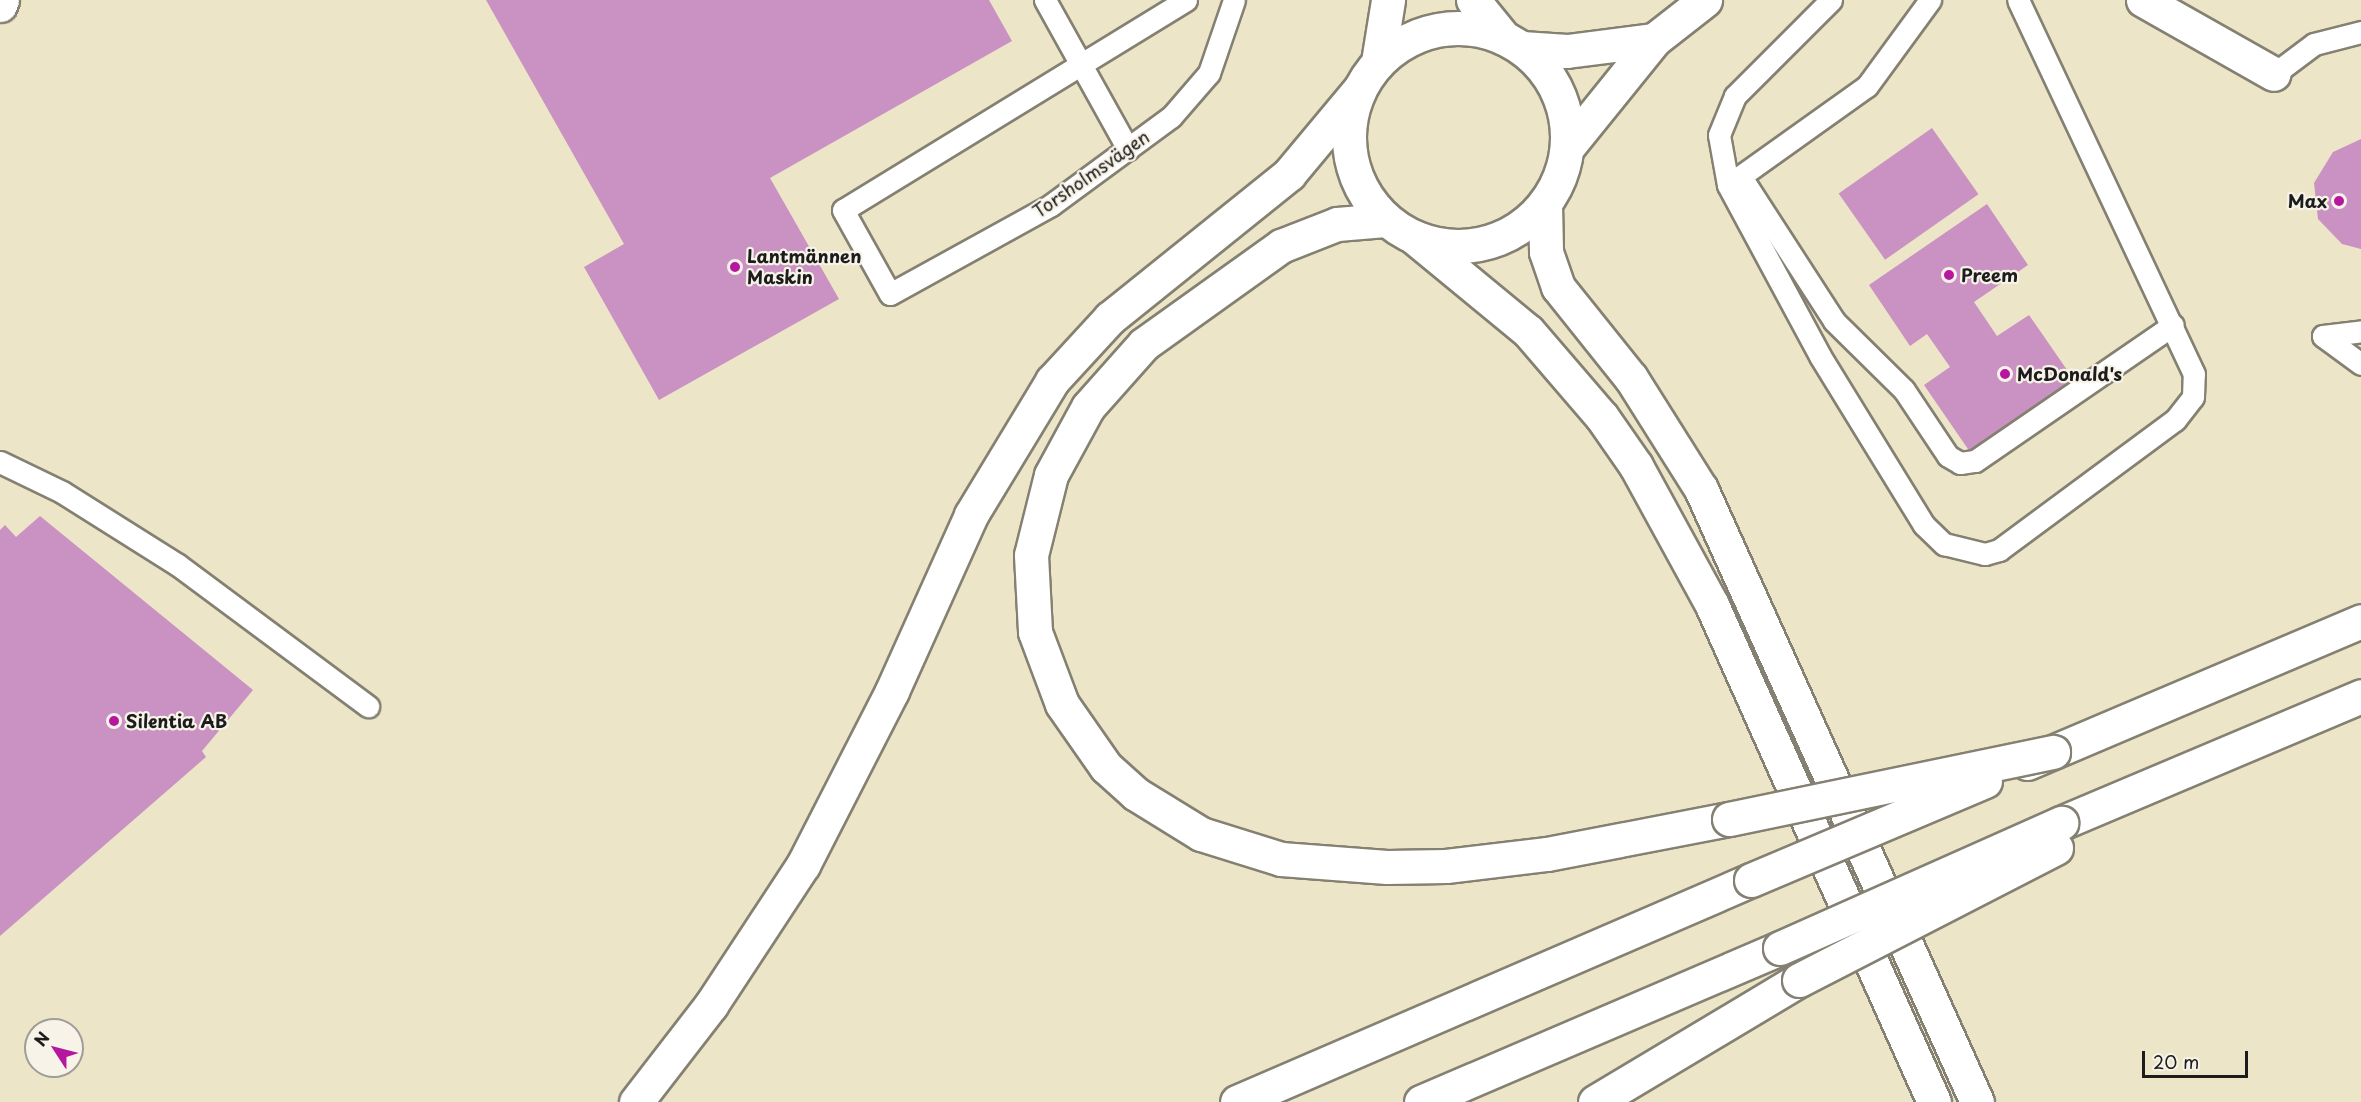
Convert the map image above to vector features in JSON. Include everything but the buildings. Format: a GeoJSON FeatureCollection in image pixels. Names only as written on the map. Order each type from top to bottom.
{"type":"FeatureCollection","features":[{"type":"Feature","properties":{"kind":"main road"},"geometry":{"type":"LineString","coordinates":[[0,5],[2,0]]}},
{"type":"Feature","properties":{"kind":"main road"},"geometry":{"type":"LineString","coordinates":[[1378,62],[1388,0]]}},
{"type":"Feature","properties":{"kind":"main road"},"geometry":{"type":"LineString","coordinates":[[1473,0],[1558,92],[1567,148]]}},
{"type":"Feature","properties":{"kind":"main road"},"geometry":{"type":"LineString","coordinates":[[1704,0],[1654,40],[1567,148],[1545,204],[1546,252],[1558,287],[1631,378],[1701,489],[1796,689],[1977,1102]]}},
{"type":"Feature","properties":{"kind":"main road"},"geometry":{"type":"LineString","coordinates":[[2143,0],[2274,74]]}},
{"type":"Feature","properties":{"kind":"main road"},"geometry":{"type":"LineString","coordinates":[[636,1102],[711,1005],[803,865],[872,731],[971,515],[1052,381],[1110,318],[1289,174],[1359,90],[1378,62],[1415,36],[1437,29],[1460,27],[1513,43],[1567,51],[1654,40]]}},
{"type":"Feature","properties":{"kind":"main road"},"geometry":{"type":"LineString","coordinates":[[1359,90],[1349,124],[1350,159],[1363,192],[1385,220],[1415,238],[1528,331],[1595,408],[1636,466],[1712,605],[1934,1102]]}},
{"type":"Feature","properties":{"kind":"main road"},"geometry":{"type":"LineString","coordinates":[[1415,238],[1475,245],[1514,231],[1545,204]]}},
{"type":"Feature","properties":{"kind":"main road"},"geometry":{"type":"LineString","coordinates":[[1385,220],[1337,224],[1281,246],[1144,344],[1088,407],[1051,475],[1031,555],[1035,632],[1062,704],[1106,767],[1136,794],[1201,834],[1281,859],[1387,867],[1446,866],[1547,854],[2053,752]]}},
{"type":"Feature","properties":{"kind":"main road"},"geometry":{"type":"LineString","coordinates":[[1237,1102],[1751,880],[2361,621]]}},
{"type":"Feature","properties":{"kind":"main road"},"geometry":{"type":"LineString","coordinates":[[1595,1102],[1799,980],[2066,832],[2222,755],[2361,696]]}},
{"type":"Feature","properties":{"kind":"main road"},"geometry":{"type":"LineString","coordinates":[[1421,1102],[1780,948],[2066,832]]}},
{"type":"Feature","properties":{"kind":"lane"},"geometry":{"type":"LineString","coordinates":[[1045,0],[1079,65],[1128,149]]}},
{"type":"Feature","properties":{"kind":"lane"},"geometry":{"type":"LineString","coordinates":[[1079,65],[1186,0]]}},
{"type":"Feature","properties":{"kind":"lane","name":"Torsholmsvägen"},"geometry":{"type":"LineString","coordinates":[[1079,65],[843,210],[890,294],[1051,205],[1171,117],[1209,73],[1234,0]]}},
{"type":"Feature","properties":{"kind":"lane"},"geometry":{"type":"LineString","coordinates":[[1831,0],[1735,96],[1719,135],[1734,181],[1820,356],[1924,525],[1944,544],[1964,552],[1999,550],[2175,420],[2193,398],[2194,374],[2173,325],[2018,0]]}},
{"type":"Feature","properties":{"kind":"lane"},"geometry":{"type":"LineString","coordinates":[[1734,181],[1868,86],[1930,0]]}},
{"type":"Feature","properties":{"kind":"lane"},"geometry":{"type":"LineString","coordinates":[[2274,74],[2314,44],[2361,32]]}},
{"type":"Feature","properties":{"kind":"lane"},"geometry":{"type":"LineString","coordinates":[[1734,181],[1834,321],[1904,390],[1948,456],[1960,463],[1975,461],[2173,325]]}},
{"type":"Feature","properties":{"kind":"lane"},"geometry":{"type":"LineString","coordinates":[[2361,331],[2323,336],[2361,364]]}},
{"type":"Feature","properties":{"kind":"lane"},"geometry":{"type":"LineString","coordinates":[[0,462],[62,492],[178,566],[368,706]]}},
{"type":"Feature","properties":{"kind":"place","name":"Max"},"geometry":{"type":"Point","coordinates":[2339,201]}},
{"type":"Feature","properties":{"kind":"place","name":"Lantmännen Maskin"},"geometry":{"type":"Point","coordinates":[735,267]}},
{"type":"Feature","properties":{"kind":"place","name":"Preem"},"geometry":{"type":"Point","coordinates":[1949,275]}},
{"type":"Feature","properties":{"kind":"place","name":"McDonald's"},"geometry":{"type":"Point","coordinates":[2005,374]}},
{"type":"Feature","properties":{"kind":"place","name":"Silentia AB"},"geometry":{"type":"Point","coordinates":[114,721]}}]}
